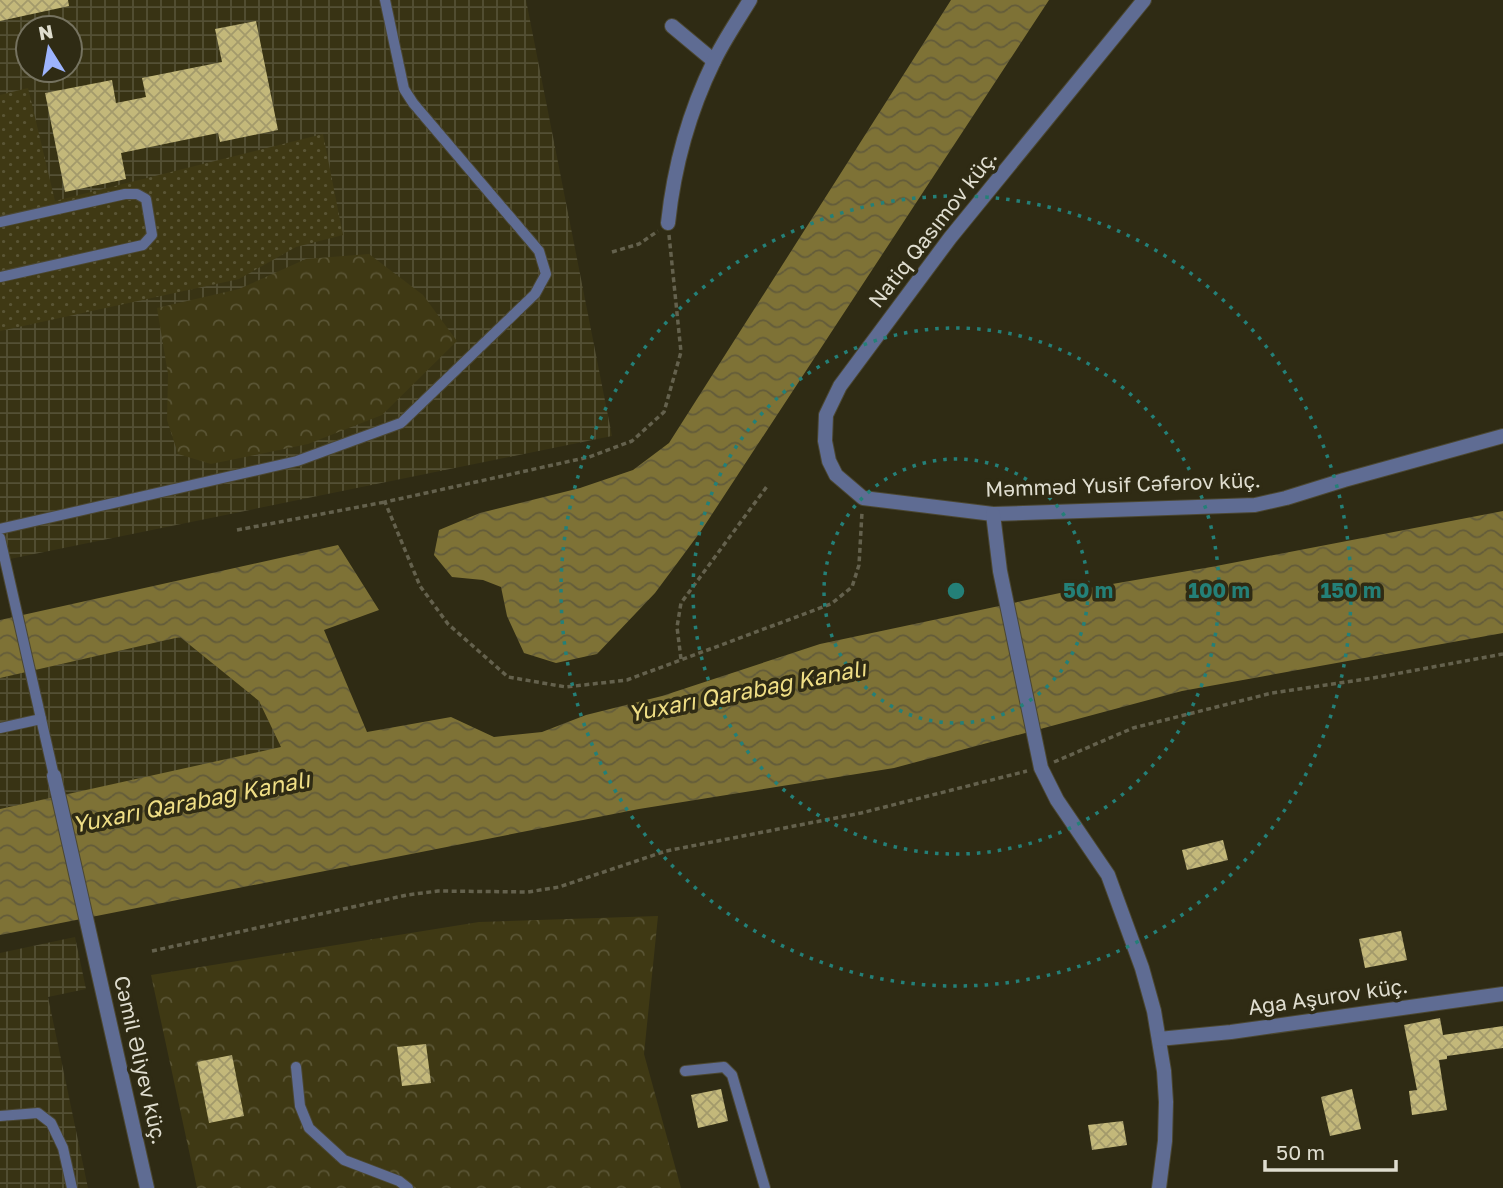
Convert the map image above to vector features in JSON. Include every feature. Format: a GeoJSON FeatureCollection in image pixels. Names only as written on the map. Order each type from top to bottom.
{"type":"FeatureCollection","features":[{"type":"Feature","properties":{"kind":"street"},"geometry":{"type":"LineString","coordinates":[[668,223],[673,178],[687,128],[714,61],[750,0]]}},
{"type":"Feature","properties":{"kind":"street","name":"Natiq Qasımov küç."},"geometry":{"type":"LineString","coordinates":[[863,498],[836,475],[825,441],[826,415],[840,386],[950,238],[1144,0]]}},
{"type":"Feature","properties":{"kind":"street"},"geometry":{"type":"LineString","coordinates":[[672,26],[714,61]]}},
{"type":"Feature","properties":{"kind":"street","name":"Məmməd Yusif Cəfərov küç."},"geometry":{"type":"LineString","coordinates":[[863,498],[993,514],[1255,505],[1503,436]]}},
{"type":"Feature","properties":{"kind":"street"},"geometry":{"type":"LineString","coordinates":[[993,514],[1000,571],[1041,768],[1057,800],[1108,874],[1142,968],[1159,1039],[1166,1102],[1165,1141],[1159,1188]]}},
{"type":"Feature","properties":{"kind":"street","name":"Cəmil Əliyev küç."},"geometry":{"type":"LineString","coordinates":[[54,776],[147,1188]]}},
{"type":"Feature","properties":{"kind":"street","name":"Ağa Aşurov küç."},"geometry":{"type":"LineString","coordinates":[[1159,1039],[1245,1030],[1503,994]]}},
{"type":"Feature","properties":{"kind":"lane"},"geometry":{"type":"LineString","coordinates":[[0,529],[297,461],[401,423],[535,294],[545,274],[539,251],[404,89],[385,0]]}},
{"type":"Feature","properties":{"kind":"lane"},"geometry":{"type":"LineString","coordinates":[[0,222],[125,194],[137,194],[146,199],[152,235],[143,245],[0,277]]}},
{"type":"Feature","properties":{"kind":"lane"},"geometry":{"type":"LineString","coordinates":[[0,538],[54,776]]}},
{"type":"Feature","properties":{"kind":"lane"},"geometry":{"type":"LineString","coordinates":[[0,728],[41,719]]}},
{"type":"Feature","properties":{"kind":"lane"},"geometry":{"type":"LineString","coordinates":[[296,1066],[300,1106],[309,1128],[344,1160],[399,1181],[408,1188]]}},
{"type":"Feature","properties":{"kind":"lane"},"geometry":{"type":"LineString","coordinates":[[685,1071],[724,1067],[732,1075],[765,1188]]}},
{"type":"Feature","properties":{"kind":"lane"},"geometry":{"type":"LineString","coordinates":[[0,1116],[38,1113],[51,1123],[63,1148],[72,1188]]}},
{"type":"Feature","properties":{"kind":"path"},"geometry":{"type":"LineString","coordinates":[[612,252],[639,244],[668,223]]}},
{"type":"Feature","properties":{"kind":"path"},"geometry":{"type":"LineString","coordinates":[[237,530],[385,502],[589,457],[632,441],[664,412],[681,352],[668,223]]}},
{"type":"Feature","properties":{"kind":"path"},"geometry":{"type":"LineString","coordinates":[[681,659],[677,627],[681,603],[768,485]]}},
{"type":"Feature","properties":{"kind":"path"},"geometry":{"type":"LineString","coordinates":[[385,502],[420,586],[448,624],[508,677],[566,687],[627,680],[831,604],[852,587],[859,565],[863,498]]}},
{"type":"Feature","properties":{"kind":"path"},"geometry":{"type":"LineString","coordinates":[[152,951],[407,895],[438,891],[528,892],[559,887],[666,851],[861,813],[1041,768],[1133,728],[1272,693],[1373,678],[1503,653]]}},
{"type":"Feature","properties":{"kind":"shaded area"},"geometry":{"type":"Polygon","coordinates":[[[0,0],[526,0],[612,436],[0,561],[0,0]]]}},
{"type":"Feature","properties":{"kind":"shaded area"},"geometry":{"type":"Polygon","coordinates":[[[180,637],[259,701],[282,748],[0,809],[0,678],[180,637]]]}},
{"type":"Feature","properties":{"kind":"shaded area"},"geometry":{"type":"Polygon","coordinates":[[[75,937],[86,989],[48,997],[88,1188],[0,1188],[0,953],[75,937]]]}},
{"type":"Feature","properties":{"kind":"green space"},"geometry":{"type":"Polygon","coordinates":[[[28,88],[55,201],[323,134],[343,235],[296,247],[239,279],[0,331],[0,95],[28,88]]]}},
{"type":"Feature","properties":{"kind":"green space"},"geometry":{"type":"Polygon","coordinates":[[[369,254],[423,295],[457,341],[382,415],[308,444],[211,464],[178,454],[167,420],[168,374],[157,308],[239,289],[306,259],[369,254]]]}},
{"type":"Feature","properties":{"kind":"green space"},"geometry":{"type":"Polygon","coordinates":[[[658,916],[644,1054],[681,1188],[197,1188],[151,975],[479,922],[658,916]]]}},
{"type":"Feature","properties":{"kind":"water"},"geometry":{"type":"Polygon","coordinates":[[[951,0],[1049,0],[701,531],[655,593],[597,654],[556,663],[524,653],[507,616],[501,587],[483,580],[452,577],[434,555],[439,530],[480,513],[580,488],[633,470],[669,443],[951,0]]]}},
{"type":"Feature","properties":{"kind":"water","name":"Yuxarı Qarabağ Kanalı"},"geometry":{"type":"Polygon","coordinates":[[[1503,511],[1503,633],[1182,691],[894,768],[639,809],[0,935],[0,809],[281,747],[259,701],[180,637],[0,678],[0,620],[338,545],[379,610],[324,630],[367,732],[451,717],[494,737],[542,732],[586,715],[662,696],[820,644],[1060,593],[1503,511]]]}},
{"type":"Feature","properties":{"kind":"building"},"geometry":{"type":"Polygon","coordinates":[[[0,0],[68,0],[69,6],[32,14],[14,14],[14,18],[0,21],[0,0]]]}},
{"type":"Feature","properties":{"kind":"building"},"geometry":{"type":"Polygon","coordinates":[[[256,21],[278,130],[220,142],[218,133],[121,153],[126,179],[65,192],[45,93],[112,80],[116,103],[146,97],[142,78],[222,62],[215,29],[256,21]]]}},
{"type":"Feature","properties":{"kind":"building"},"geometry":{"type":"Polygon","coordinates":[[[1223,840],[1228,860],[1187,870],[1182,850],[1223,840]]]}},
{"type":"Feature","properties":{"kind":"building"},"geometry":{"type":"Polygon","coordinates":[[[1401,931],[1407,960],[1365,968],[1359,939],[1401,931]]]}},
{"type":"Feature","properties":{"kind":"building"},"geometry":{"type":"Polygon","coordinates":[[[1440,1018],[1443,1035],[1503,1026],[1503,1048],[1447,1056],[1447,1059],[1439,1060],[1447,1110],[1412,1115],[1409,1091],[1417,1090],[1404,1025],[1440,1018]]]}},
{"type":"Feature","properties":{"kind":"building"},"geometry":{"type":"Polygon","coordinates":[[[426,1044],[431,1083],[402,1086],[397,1047],[426,1044]]]}},
{"type":"Feature","properties":{"kind":"building"},"geometry":{"type":"Polygon","coordinates":[[[232,1055],[244,1116],[209,1123],[197,1062],[232,1055]]]}},
{"type":"Feature","properties":{"kind":"building"},"geometry":{"type":"Polygon","coordinates":[[[721,1089],[728,1121],[698,1128],[691,1095],[721,1089]]]}},
{"type":"Feature","properties":{"kind":"building"},"geometry":{"type":"Polygon","coordinates":[[[1352,1089],[1361,1129],[1330,1136],[1321,1097],[1352,1089]]]}},
{"type":"Feature","properties":{"kind":"building"},"geometry":{"type":"Polygon","coordinates":[[[1123,1121],[1127,1145],[1092,1150],[1088,1125],[1123,1121]]]}}]}
